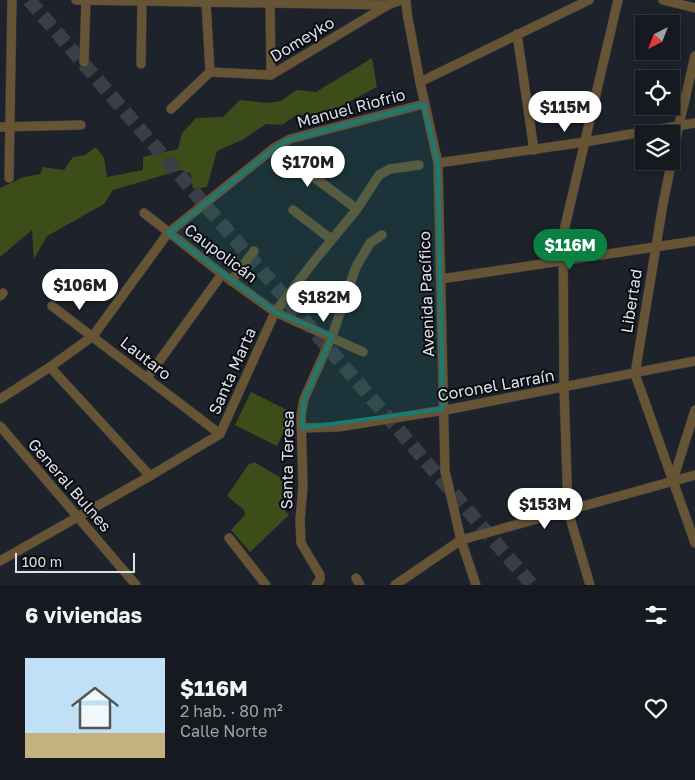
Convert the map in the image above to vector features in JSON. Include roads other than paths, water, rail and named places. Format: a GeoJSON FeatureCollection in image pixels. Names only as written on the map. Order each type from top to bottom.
{"type":"FeatureCollection","features":[{"type":"Feature","properties":{"kind":"street"},"geometry":{"type":"LineString","coordinates":[[9,178],[5,127],[12,0]]}},
{"type":"Feature","properties":{"kind":"street"},"geometry":{"type":"LineString","coordinates":[[76,0],[388,5]]}},
{"type":"Feature","properties":{"kind":"street"},"geometry":{"type":"LineString","coordinates":[[84,62],[86,0]]}},
{"type":"Feature","properties":{"kind":"street"},"geometry":{"type":"LineString","coordinates":[[141,64],[142,0]]}},
{"type":"Feature","properties":{"kind":"street","name":"Domeyko"},"geometry":{"type":"LineString","coordinates":[[210,72],[271,75],[388,5],[401,0]]}},
{"type":"Feature","properties":{"kind":"street","name":"Avenida Pacífico"},"geometry":{"type":"LineString","coordinates":[[406,0],[424,104],[438,163],[446,471],[461,540],[476,585]]}},
{"type":"Feature","properties":{"kind":"street"},"geometry":{"type":"LineString","coordinates":[[420,82],[589,0]]}},
{"type":"Feature","properties":{"kind":"street"},"geometry":{"type":"LineString","coordinates":[[590,585],[568,511],[564,388],[563,235],[618,0]]}},
{"type":"Feature","properties":{"kind":"street"},"geometry":{"type":"LineString","coordinates":[[663,0],[695,8]]}},
{"type":"Feature","properties":{"kind":"street"},"geometry":{"type":"LineString","coordinates":[[171,109],[210,72],[206,2]]}},
{"type":"Feature","properties":{"kind":"street"},"geometry":{"type":"LineString","coordinates":[[270,2],[271,75]]}},
{"type":"Feature","properties":{"kind":"street"},"geometry":{"type":"LineString","coordinates":[[517,34],[534,150]]}},
{"type":"Feature","properties":{"kind":"street","name":"Libertad"},"geometry":{"type":"LineString","coordinates":[[679,125],[695,56]]}},
{"type":"Feature","properties":{"kind":"street","name":"Manuel Riofrio"},"geometry":{"type":"LineString","coordinates":[[0,399],[50,368],[93,336],[168,233],[274,148],[290,139],[424,104]]}},
{"type":"Feature","properties":{"kind":"street"},"geometry":{"type":"LineString","coordinates":[[679,125],[695,123]]}},
{"type":"Feature","properties":{"kind":"street"},"geometry":{"type":"LineString","coordinates":[[5,127],[81,125]]}},
{"type":"Feature","properties":{"kind":"street"},"geometry":{"type":"LineString","coordinates":[[438,163],[534,150],[635,133]]}},
{"type":"Feature","properties":{"kind":"street"},"geometry":{"type":"LineString","coordinates":[[274,148],[357,209]]}},
{"type":"Feature","properties":{"kind":"street","name":"Santa Marta"},"geometry":{"type":"LineString","coordinates":[[0,561],[220,434],[275,312],[331,239],[357,209],[379,175],[384,171],[419,165]]}},
{"type":"Feature","properties":{"kind":"street","name":"Libertad"},"geometry":{"type":"LineString","coordinates":[[670,170],[634,374],[695,543]]}},
{"type":"Feature","properties":{"kind":"street"},"geometry":{"type":"LineString","coordinates":[[293,210],[331,239]]}},
{"type":"Feature","properties":{"kind":"street","name":"Caupolicán"},"geometry":{"type":"LineString","coordinates":[[144,213],[231,281],[275,312],[332,336],[363,352]]}},
{"type":"Feature","properties":{"kind":"street","name":"Santa Teresa"},"geometry":{"type":"LineString","coordinates":[[318,583],[320,575],[301,543],[304,399],[332,336],[356,267],[370,243],[382,235]]}},
{"type":"Feature","properties":{"kind":"street"},"geometry":{"type":"LineString","coordinates":[[441,279],[695,241]]}},
{"type":"Feature","properties":{"kind":"street"},"geometry":{"type":"LineString","coordinates":[[231,281],[254,251]]}},
{"type":"Feature","properties":{"kind":"street"},"geometry":{"type":"LineString","coordinates":[[147,378],[222,274]]}},
{"type":"Feature","properties":{"kind":"street","name":"Lautaro"},"geometry":{"type":"LineString","coordinates":[[52,306],[220,434]]}},
{"type":"Feature","properties":{"kind":"street","name":"Coronel Larraín"},"geometry":{"type":"LineString","coordinates":[[302,428],[338,426],[451,409],[695,361]]}},
{"type":"Feature","properties":{"kind":"street"},"geometry":{"type":"LineString","coordinates":[[50,368],[150,476]]}},
{"type":"Feature","properties":{"kind":"street"},"geometry":{"type":"LineString","coordinates":[[673,480],[695,410]]}},
{"type":"Feature","properties":{"kind":"street","name":"General Bulnes"},"geometry":{"type":"LineString","coordinates":[[0,426],[136,585]]}},
{"type":"Feature","properties":{"kind":"street"},"geometry":{"type":"LineString","coordinates":[[395,585],[461,540],[695,475]]}},
{"type":"Feature","properties":{"kind":"street"},"geometry":{"type":"LineString","coordinates":[[229,538],[266,585]]}},
{"type":"Feature","properties":{"kind":"tunnel"},"geometry":{"type":"LineString","coordinates":[[29,0],[532,585]]}}]}
